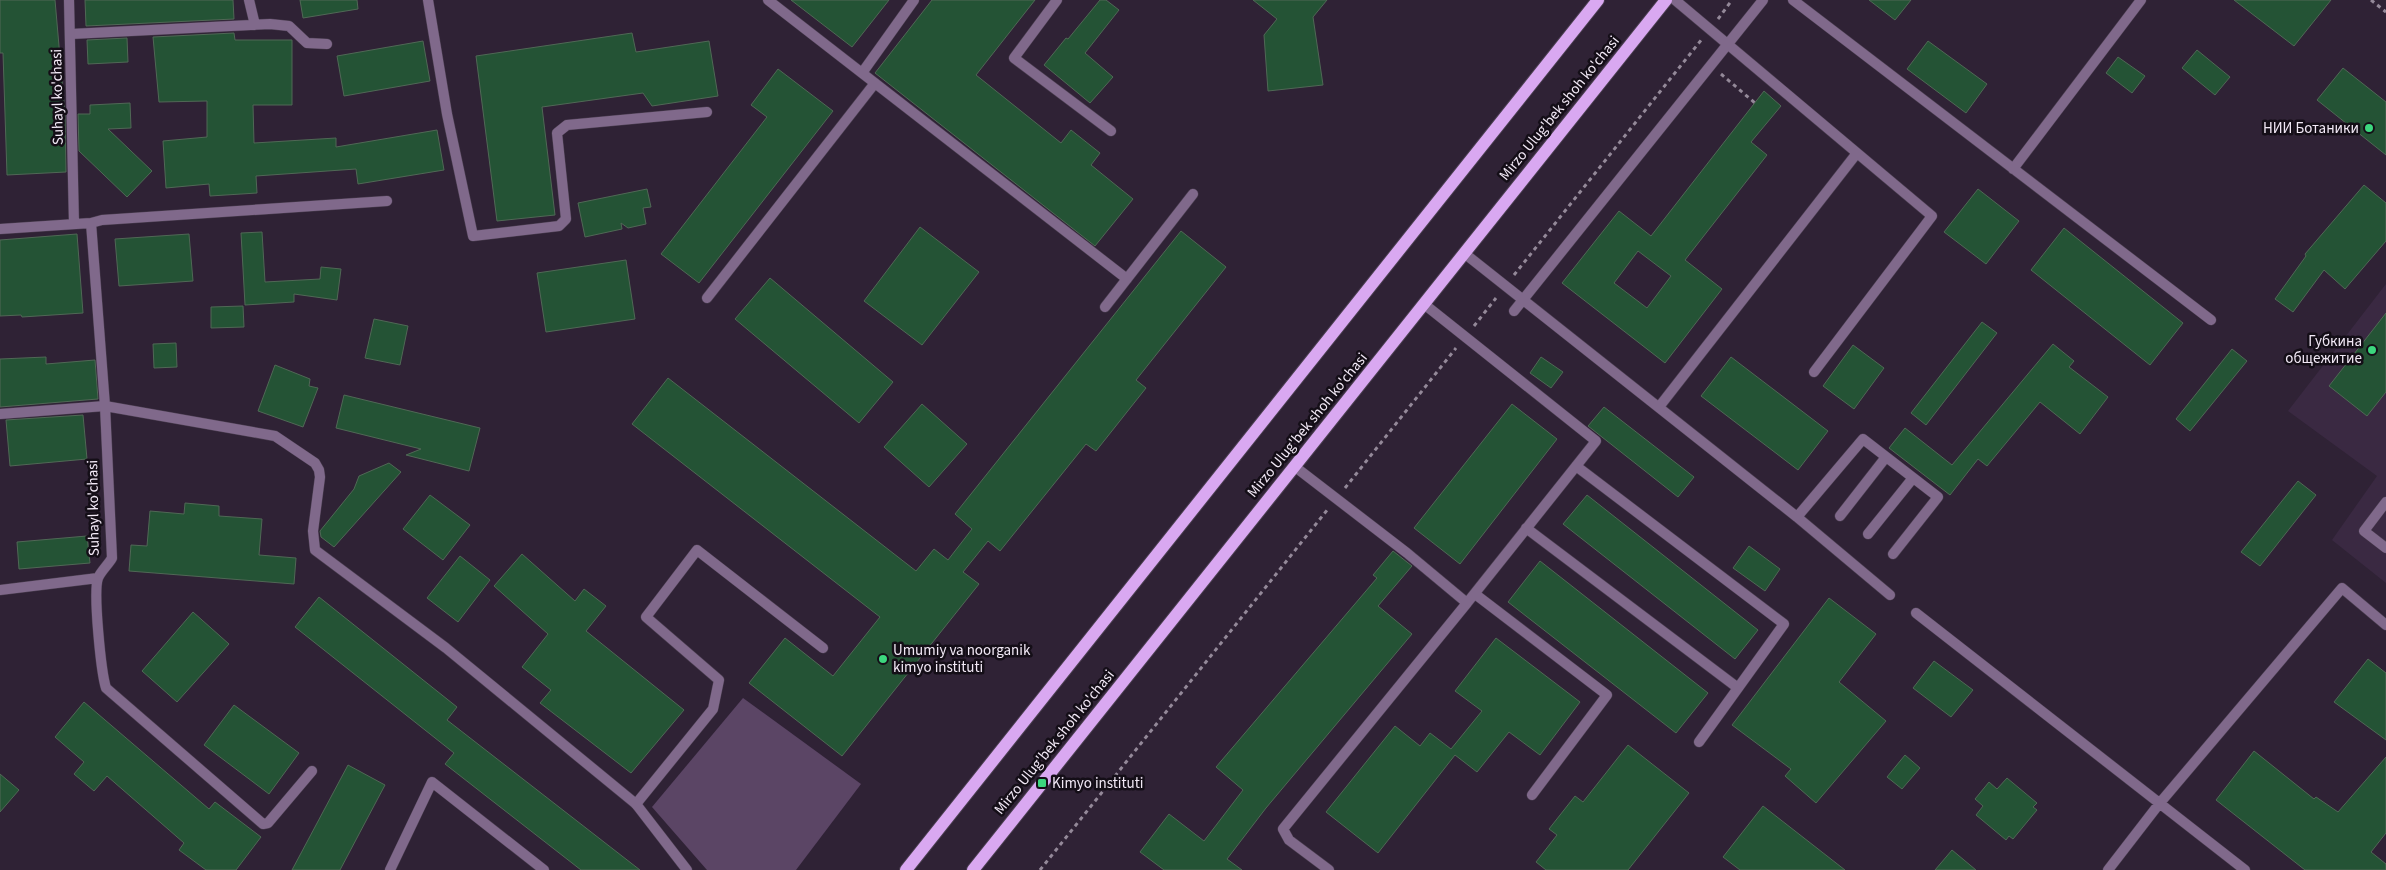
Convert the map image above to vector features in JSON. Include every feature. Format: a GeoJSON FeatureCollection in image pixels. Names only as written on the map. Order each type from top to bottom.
{"type":"FeatureCollection","features":[{"type":"Feature","properties":{"kind":"main road"},"geometry":{"type":"LineString","coordinates":[[906,870],[1598,0]]}},
{"type":"Feature","properties":{"kind":"main road","name":"Mirzo Ulug'bek shoh ko'chasi"},"geometry":{"type":"LineString","coordinates":[[973,870],[1666,0]]}},
{"type":"Feature","properties":{"kind":"street","name":"Suhayl ko'chasi"},"geometry":{"type":"LineString","coordinates":[[69,0],[74,224]]}},
{"type":"Feature","properties":{"kind":"street"},"geometry":{"type":"LineString","coordinates":[[249,0],[255,25]]}},
{"type":"Feature","properties":{"kind":"street"},"geometry":{"type":"LineString","coordinates":[[428,0],[447,114],[473,236],[559,226],[566,219],[557,133],[567,125],[707,112]]}},
{"type":"Feature","properties":{"kind":"street"},"geometry":{"type":"LineString","coordinates":[[768,0],[1127,279]]}},
{"type":"Feature","properties":{"kind":"street"},"geometry":{"type":"LineString","coordinates":[[862,73],[914,0]]}},
{"type":"Feature","properties":{"kind":"street"},"geometry":{"type":"LineString","coordinates":[[1057,0],[1014,58],[1111,131]]}},
{"type":"Feature","properties":{"kind":"street"},"geometry":{"type":"LineString","coordinates":[[1675,0],[1932,216],[1814,372]]}},
{"type":"Feature","properties":{"kind":"street"},"geometry":{"type":"LineString","coordinates":[[1514,311],[1763,0]]}},
{"type":"Feature","properties":{"kind":"street"},"geometry":{"type":"LineString","coordinates":[[1793,0],[2210,320]]}},
{"type":"Feature","properties":{"kind":"street"},"geometry":{"type":"LineString","coordinates":[[2013,169],[2141,0]]}},
{"type":"Feature","properties":{"kind":"street"},"geometry":{"type":"LineString","coordinates":[[71,34],[270,24],[289,26],[307,43],[327,44]]}},
{"type":"Feature","properties":{"kind":"street"},"geometry":{"type":"LineString","coordinates":[[706,298],[875,83]]}},
{"type":"Feature","properties":{"kind":"street"},"geometry":{"type":"LineString","coordinates":[[1659,407],[1857,153]]}},
{"type":"Feature","properties":{"kind":"street"},"geometry":{"type":"LineString","coordinates":[[1105,307],[1193,194]]}},
{"type":"Feature","properties":{"kind":"street"},"geometry":{"type":"LineString","coordinates":[[0,229],[91,223],[102,220],[387,201]]}},
{"type":"Feature","properties":{"kind":"street","name":"Suhayl ko'chasi"},"geometry":{"type":"LineString","coordinates":[[91,223],[105,406],[112,558],[98,578],[97,592],[101,673],[106,688],[263,824],[268,823],[312,771]]}},
{"type":"Feature","properties":{"kind":"street"},"geometry":{"type":"LineString","coordinates":[[1464,253],[1798,518],[1890,595]]}},
{"type":"Feature","properties":{"kind":"street"},"geometry":{"type":"LineString","coordinates":[[1329,870],[1289,840],[1283,829],[1475,594],[1596,441],[1424,304]]}},
{"type":"Feature","properties":{"kind":"street"},"geometry":{"type":"LineString","coordinates":[[0,414],[105,406],[257,431],[275,436],[294,447],[315,463],[319,470],[313,531],[315,550],[446,648],[636,804],[687,870]]}},
{"type":"Feature","properties":{"kind":"street"},"geometry":{"type":"LineString","coordinates":[[1798,518],[1863,439],[1938,497],[1893,554]]}},
{"type":"Feature","properties":{"kind":"street"},"geometry":{"type":"LineString","coordinates":[[1840,516],[1886,457]]}},
{"type":"Feature","properties":{"kind":"street"},"geometry":{"type":"LineString","coordinates":[[1294,466],[1407,553],[1467,603]]}},
{"type":"Feature","properties":{"kind":"street"},"geometry":{"type":"LineString","coordinates":[[1576,466],[1784,624],[1699,742]]}},
{"type":"Feature","properties":{"kind":"street"},"geometry":{"type":"LineString","coordinates":[[1868,534],[1913,478]]}},
{"type":"Feature","properties":{"kind":"street"},"geometry":{"type":"LineString","coordinates":[[2386,502],[2364,531],[2386,548]]}},
{"type":"Feature","properties":{"kind":"street"},"geometry":{"type":"LineString","coordinates":[[1526,528],[1738,688]]}},
{"type":"Feature","properties":{"kind":"street"},"geometry":{"type":"LineString","coordinates":[[636,804],[713,710],[719,680],[646,617],[697,550],[823,648]]}},
{"type":"Feature","properties":{"kind":"street"},"geometry":{"type":"LineString","coordinates":[[0,590],[98,578]]}},
{"type":"Feature","properties":{"kind":"street"},"geometry":{"type":"LineString","coordinates":[[2108,870],[2159,804],[2342,588],[2386,625]]}},
{"type":"Feature","properties":{"kind":"street"},"geometry":{"type":"LineString","coordinates":[[1475,594],[1607,695],[1532,795]]}},
{"type":"Feature","properties":{"kind":"street"},"geometry":{"type":"LineString","coordinates":[[1916,613],[2245,870]]}},
{"type":"Feature","properties":{"kind":"street"},"geometry":{"type":"LineString","coordinates":[[390,870],[432,782],[540,869]]}},
{"type":"Feature","properties":{"kind":"path"},"geometry":{"type":"LineString","coordinates":[[1512,278],[1732,0]]}},
{"type":"Feature","properties":{"kind":"path"},"geometry":{"type":"LineString","coordinates":[[2371,0],[2386,12]]}},
{"type":"Feature","properties":{"kind":"path"},"geometry":{"type":"LineString","coordinates":[[1719,72],[1755,103]]}},
{"type":"Feature","properties":{"kind":"path"},"geometry":{"type":"LineString","coordinates":[[1468,333],[1500,294]]}},
{"type":"Feature","properties":{"kind":"path"},"geometry":{"type":"LineString","coordinates":[[1344,489],[1462,341]]}},
{"type":"Feature","properties":{"kind":"path"},"geometry":{"type":"LineString","coordinates":[[1040,870],[1332,504]]}},
{"type":"Feature","properties":{"kind":"shaded area"},"geometry":{"type":"Polygon","coordinates":[[[2386,284],[2386,583],[2332,540],[2377,476],[2288,411],[2386,284]]]}},
{"type":"Feature","properties":{"kind":"shaded area"},"geometry":{"type":"Polygon","coordinates":[[[743,698],[861,784],[796,870],[707,870],[652,807],[743,698]]]}},
{"type":"Feature","properties":{"kind":"building"},"geometry":{"type":"Polygon","coordinates":[[[0,0],[55,0],[65,115],[66,172],[7,175],[3,53],[0,53],[0,0]]]}},
{"type":"Feature","properties":{"kind":"building"},"geometry":{"type":"Polygon","coordinates":[[[85,0],[233,0],[234,19],[86,26],[85,0]]]}},
{"type":"Feature","properties":{"kind":"building"},"geometry":{"type":"Polygon","coordinates":[[[300,0],[357,0],[358,9],[303,18],[300,0]]]}},
{"type":"Feature","properties":{"kind":"building"},"geometry":{"type":"Polygon","coordinates":[[[791,0],[889,0],[852,47],[791,0]]]}},
{"type":"Feature","properties":{"kind":"building"},"geometry":{"type":"Polygon","coordinates":[[[932,0],[1035,0],[976,75],[1061,143],[1071,130],[1100,153],[1091,165],[1133,199],[1095,246],[875,73],[932,0]]]}},
{"type":"Feature","properties":{"kind":"building"},"geometry":{"type":"Polygon","coordinates":[[[1100,0],[1106,0],[1119,10],[1085,53],[1113,77],[1090,103],[1044,65],[1100,0]]]}},
{"type":"Feature","properties":{"kind":"building"},"geometry":{"type":"Polygon","coordinates":[[[1253,0],[1327,0],[1313,17],[1323,85],[1268,91],[1264,35],[1277,19],[1253,0]]]}},
{"type":"Feature","properties":{"kind":"building"},"geometry":{"type":"Polygon","coordinates":[[[1869,0],[1911,0],[1895,20],[1869,0]]]}},
{"type":"Feature","properties":{"kind":"building"},"geometry":{"type":"Polygon","coordinates":[[[2234,0],[2331,0],[2294,46],[2234,0]]]}},
{"type":"Feature","properties":{"kind":"building"},"geometry":{"type":"Polygon","coordinates":[[[234,33],[235,40],[292,40],[292,105],[253,105],[254,143],[336,138],[336,147],[437,130],[444,170],[358,184],[356,169],[256,176],[257,193],[210,196],[209,184],[166,188],[163,141],[207,137],[207,101],[159,102],[153,37],[234,33]]]}},
{"type":"Feature","properties":{"kind":"building"},"geometry":{"type":"Polygon","coordinates":[[[632,33],[636,52],[709,41],[718,96],[652,106],[643,93],[542,107],[555,215],[497,221],[476,56],[632,33]]]}},
{"type":"Feature","properties":{"kind":"building"},"geometry":{"type":"Polygon","coordinates":[[[127,38],[128,62],[88,64],[87,40],[127,38]]]}},
{"type":"Feature","properties":{"kind":"building"},"geometry":{"type":"Polygon","coordinates":[[[423,41],[430,81],[344,96],[337,56],[423,41]]]}},
{"type":"Feature","properties":{"kind":"building"},"geometry":{"type":"Polygon","coordinates":[[[1928,41],[1987,84],[1966,113],[1907,69],[1928,41]]]}},
{"type":"Feature","properties":{"kind":"building"},"geometry":{"type":"Polygon","coordinates":[[[2197,50],[2230,77],[2215,95],[2182,68],[2197,50]]]}},
{"type":"Feature","properties":{"kind":"building"},"geometry":{"type":"Polygon","coordinates":[[[2118,57],[2145,76],[2132,93],[2106,73],[2118,57]]]}},
{"type":"Feature","properties":{"kind":"building","name":"НИИ Ботаники"},"geometry":{"type":"Polygon","coordinates":[[[2343,68],[2386,102],[2386,155],[2317,100],[2343,68]]]}},
{"type":"Feature","properties":{"kind":"building"},"geometry":{"type":"Polygon","coordinates":[[[778,69],[833,111],[699,283],[661,254],[767,117],[751,105],[778,69]]]}},
{"type":"Feature","properties":{"kind":"building"},"geometry":{"type":"Polygon","coordinates":[[[1764,91],[1781,106],[1751,142],[1767,155],[1685,260],[1722,289],[1665,363],[1562,283],[1619,211],[1651,236],[1764,91]],[[1638,251],[1614,283],[1647,308],[1671,276],[1638,251]]]}},
{"type":"Feature","properties":{"kind":"building"},"geometry":{"type":"Polygon","coordinates":[[[130,103],[131,128],[108,129],[152,171],[127,197],[79,151],[78,114],[90,114],[90,105],[130,103]]]}},
{"type":"Feature","properties":{"kind":"building"},"geometry":{"type":"Polygon","coordinates":[[[2364,185],[2386,203],[2386,241],[2345,289],[2324,270],[2293,312],[2275,299],[2306,256],[2305,254],[2364,185]]]}},
{"type":"Feature","properties":{"kind":"building"},"geometry":{"type":"Polygon","coordinates":[[[647,189],[651,207],[643,208],[646,224],[628,228],[621,223],[622,229],[585,237],[578,203],[647,189]]]}},
{"type":"Feature","properties":{"kind":"building"},"geometry":{"type":"Polygon","coordinates":[[[1978,189],[2019,221],[1986,264],[1944,232],[1978,189]]]}},
{"type":"Feature","properties":{"kind":"building"},"geometry":{"type":"Polygon","coordinates":[[[920,227],[979,272],[922,345],[864,301],[920,227]]]}},
{"type":"Feature","properties":{"kind":"building"},"geometry":{"type":"Polygon","coordinates":[[[2064,228],[2183,323],[2150,365],[2031,270],[2064,228]]]}},
{"type":"Feature","properties":{"kind":"building"},"geometry":{"type":"Polygon","coordinates":[[[1181,231],[1226,267],[1136,380],[1146,388],[1096,451],[1086,444],[1000,551],[988,541],[963,572],[979,584],[842,756],[749,683],[785,638],[833,676],[880,617],[632,424],[668,378],[916,571],[934,549],[948,560],[972,529],[955,514],[1181,231]]]}},
{"type":"Feature","properties":{"kind":"building"},"geometry":{"type":"Polygon","coordinates":[[[262,232],[265,282],[320,279],[321,267],[341,269],[337,300],[294,294],[294,302],[245,305],[241,233],[262,232]]]}},
{"type":"Feature","properties":{"kind":"building"},"geometry":{"type":"Polygon","coordinates":[[[77,234],[83,313],[22,317],[21,315],[0,316],[0,240],[77,234]]]}},
{"type":"Feature","properties":{"kind":"building"},"geometry":{"type":"Polygon","coordinates":[[[189,234],[193,281],[119,286],[115,239],[189,234]]]}},
{"type":"Feature","properties":{"kind":"building"},"geometry":{"type":"Polygon","coordinates":[[[626,260],[635,319],[546,332],[537,273],[626,260]]]}},
{"type":"Feature","properties":{"kind":"building"},"geometry":{"type":"Polygon","coordinates":[[[770,278],[893,382],[859,423],[735,319],[770,278]]]}},
{"type":"Feature","properties":{"kind":"building"},"geometry":{"type":"Polygon","coordinates":[[[243,306],[244,327],[211,328],[211,307],[243,306]]]}},
{"type":"Feature","properties":{"kind":"building","name":"Губкина общежитие"},"geometry":{"type":"Polygon","coordinates":[[[2386,313],[2386,392],[2367,416],[2329,386],[2386,313]]]}},
{"type":"Feature","properties":{"kind":"building"},"geometry":{"type":"Polygon","coordinates":[[[374,319],[408,326],[400,365],[365,358],[374,319]]]}},
{"type":"Feature","properties":{"kind":"building"},"geometry":{"type":"Polygon","coordinates":[[[1982,322],[1997,333],[1926,425],[1911,413],[1982,322]]]}},
{"type":"Feature","properties":{"kind":"building"},"geometry":{"type":"Polygon","coordinates":[[[176,343],[177,367],[154,368],[153,344],[176,343]]]}},
{"type":"Feature","properties":{"kind":"building"},"geometry":{"type":"Polygon","coordinates":[[[2053,344],[2074,361],[2069,367],[2108,397],[2080,434],[2040,402],[1987,466],[1978,459],[1950,495],[1889,448],[1905,428],[1952,465],[2053,344]]]}},
{"type":"Feature","properties":{"kind":"building"},"geometry":{"type":"Polygon","coordinates":[[[1853,345],[1884,368],[1854,409],[1823,386],[1853,345]]]}},
{"type":"Feature","properties":{"kind":"building"},"geometry":{"type":"Polygon","coordinates":[[[2232,349],[2247,361],[2190,431],[2176,419],[2232,349]]]}},
{"type":"Feature","properties":{"kind":"building"},"geometry":{"type":"Polygon","coordinates":[[[46,357],[46,364],[95,360],[98,399],[0,407],[0,359],[46,357]]]}},
{"type":"Feature","properties":{"kind":"building"},"geometry":{"type":"Polygon","coordinates":[[[1541,357],[1563,372],[1551,388],[1530,373],[1541,357]]]}},
{"type":"Feature","properties":{"kind":"building"},"geometry":{"type":"Polygon","coordinates":[[[1731,357],[1828,431],[1798,470],[1701,396],[1731,357]]]}},
{"type":"Feature","properties":{"kind":"building"},"geometry":{"type":"Polygon","coordinates":[[[275,365],[310,379],[309,386],[318,388],[303,427],[258,411],[275,365]]]}},
{"type":"Feature","properties":{"kind":"building"},"geometry":{"type":"Polygon","coordinates":[[[344,395],[480,428],[469,471],[406,455],[421,449],[336,428],[344,395]]]}},
{"type":"Feature","properties":{"kind":"building"},"geometry":{"type":"Polygon","coordinates":[[[922,404],[967,444],[929,487],[884,447],[922,404]]]}},
{"type":"Feature","properties":{"kind":"building"},"geometry":{"type":"Polygon","coordinates":[[[1512,404],[1557,439],[1460,564],[1414,528],[1512,404]]]}},
{"type":"Feature","properties":{"kind":"building"},"geometry":{"type":"Polygon","coordinates":[[[1604,407],[1694,477],[1678,497],[1588,426],[1604,407]]]}},
{"type":"Feature","properties":{"kind":"building"},"geometry":{"type":"Polygon","coordinates":[[[83,415],[87,459],[10,466],[6,420],[83,415]]]}},
{"type":"Feature","properties":{"kind":"building"},"geometry":{"type":"Polygon","coordinates":[[[389,463],[401,472],[334,547],[321,537],[320,531],[354,489],[359,476],[389,463]]]}},
{"type":"Feature","properties":{"kind":"building"},"geometry":{"type":"Polygon","coordinates":[[[2298,481],[2316,495],[2260,566],[2241,552],[2298,481]]]}},
{"type":"Feature","properties":{"kind":"building"},"geometry":{"type":"Polygon","coordinates":[[[430,495],[470,525],[443,560],[403,529],[430,495]]]}},
{"type":"Feature","properties":{"kind":"building"},"geometry":{"type":"Polygon","coordinates":[[[1587,495],[1758,630],[1735,659],[1563,524],[1587,495]]]}},
{"type":"Feature","properties":{"kind":"building"},"geometry":{"type":"Polygon","coordinates":[[[185,503],[219,506],[219,516],[262,519],[259,555],[296,558],[294,584],[129,571],[131,545],[147,546],[150,511],[184,514],[185,503]]]}},
{"type":"Feature","properties":{"kind":"building"},"geometry":{"type":"Polygon","coordinates":[[[87,536],[90,563],[19,569],[17,542],[87,536]]]}},
{"type":"Feature","properties":{"kind":"building"},"geometry":{"type":"Polygon","coordinates":[[[1749,546],[1780,569],[1765,591],[1733,568],[1749,546]]]}},
{"type":"Feature","properties":{"kind":"building"},"geometry":{"type":"Polygon","coordinates":[[[1393,551],[1412,566],[1378,606],[1412,634],[1266,808],[1227,859],[1242,870],[1164,870],[1140,852],[1169,814],[1204,841],[1243,790],[1216,767],[1377,578],[1373,575],[1393,551]]]}},
{"type":"Feature","properties":{"kind":"building"},"geometry":{"type":"Polygon","coordinates":[[[522,554],[575,601],[584,589],[606,606],[586,631],[684,710],[631,773],[540,703],[551,690],[522,667],[548,634],[494,586],[522,554]]]}},
{"type":"Feature","properties":{"kind":"building"},"geometry":{"type":"Polygon","coordinates":[[[460,556],[490,580],[458,622],[427,598],[460,556]]]}},
{"type":"Feature","properties":{"kind":"building"},"geometry":{"type":"Polygon","coordinates":[[[1540,561],[1708,693],[1676,733],[1508,602],[1540,561]]]}},
{"type":"Feature","properties":{"kind":"building"},"geometry":{"type":"Polygon","coordinates":[[[319,597],[457,707],[447,720],[640,870],[581,870],[445,764],[454,753],[295,627],[319,597]]]}},
{"type":"Feature","properties":{"kind":"building"},"geometry":{"type":"Polygon","coordinates":[[[1829,598],[1876,634],[1839,682],[1886,721],[1816,803],[1785,776],[1791,769],[1732,725],[1829,598]]]}},
{"type":"Feature","properties":{"kind":"building"},"geometry":{"type":"Polygon","coordinates":[[[193,612],[229,644],[177,702],[142,671],[193,612]]]}},
{"type":"Feature","properties":{"kind":"building"},"geometry":{"type":"Polygon","coordinates":[[[1496,638],[1580,702],[1540,755],[1509,732],[1477,772],[1455,755],[1378,853],[1326,812],[1395,726],[1420,746],[1430,733],[1451,749],[1482,711],[1455,691],[1496,638]]]}},
{"type":"Feature","properties":{"kind":"building"},"geometry":{"type":"Polygon","coordinates":[[[2368,659],[2386,673],[2386,740],[2334,702],[2368,659]]]}},
{"type":"Feature","properties":{"kind":"building"},"geometry":{"type":"Polygon","coordinates":[[[1934,661],[1973,690],[1951,717],[1913,688],[1934,661]]]}},
{"type":"Feature","properties":{"kind":"building"},"geometry":{"type":"Polygon","coordinates":[[[84,702],[209,809],[215,802],[261,837],[236,870],[206,870],[179,850],[184,843],[107,776],[94,791],[74,774],[84,762],[55,737],[84,702]]]}},
{"type":"Feature","properties":{"kind":"building"},"geometry":{"type":"Polygon","coordinates":[[[234,705],[299,753],[269,794],[204,745],[234,705]]]}},
{"type":"Feature","properties":{"kind":"building"},"geometry":{"type":"Polygon","coordinates":[[[1628,745],[1689,793],[1628,870],[1546,870],[1536,862],[1557,835],[1549,829],[1575,796],[1583,802],[1628,745]]]}},
{"type":"Feature","properties":{"kind":"building"},"geometry":{"type":"Polygon","coordinates":[[[2254,751],[2314,799],[2316,797],[2338,812],[2386,757],[2386,833],[2371,852],[2386,864],[2386,870],[2305,870],[2216,800],[2254,751]]]}},
{"type":"Feature","properties":{"kind":"building"},"geometry":{"type":"Polygon","coordinates":[[[1905,755],[1920,768],[1902,789],[1887,777],[1905,755]]]}},
{"type":"Feature","properties":{"kind":"building"},"geometry":{"type":"Polygon","coordinates":[[[348,765],[385,785],[340,870],[292,870],[348,765]]]}},
{"type":"Feature","properties":{"kind":"building"},"geometry":{"type":"Polygon","coordinates":[[[0,774],[19,790],[0,812],[0,774]]]}},
{"type":"Feature","properties":{"kind":"building"},"geometry":{"type":"Polygon","coordinates":[[[2007,778],[2037,803],[2033,807],[2037,810],[2013,839],[2009,836],[2006,840],[1976,815],[1983,806],[1975,799],[1989,782],[1997,789],[2007,778]]]}},
{"type":"Feature","properties":{"kind":"building"},"geometry":{"type":"Polygon","coordinates":[[[1763,806],[1845,870],[1740,870],[1723,857],[1763,806]]]}},
{"type":"Feature","properties":{"kind":"building"},"geometry":{"type":"Polygon","coordinates":[[[1952,850],[1976,870],[1935,870],[1952,850]]]}},
{"type":"Feature","properties":{"kind":"place","name":"НИИ Ботаники"},"geometry":{"type":"Point","coordinates":[2369,128]}},
{"type":"Feature","properties":{"kind":"place","name":"Губкина общежитие"},"geometry":{"type":"Point","coordinates":[2372,350]}},
{"type":"Feature","properties":{"kind":"place","name":"Umumiy va noorganik kimyo instituti"},"geometry":{"type":"Point","coordinates":[883,659]}},
{"type":"Feature","properties":{"kind":"place","name":"Kimyo instituti"},"geometry":{"type":"Point","coordinates":[1042,783]}}]}
